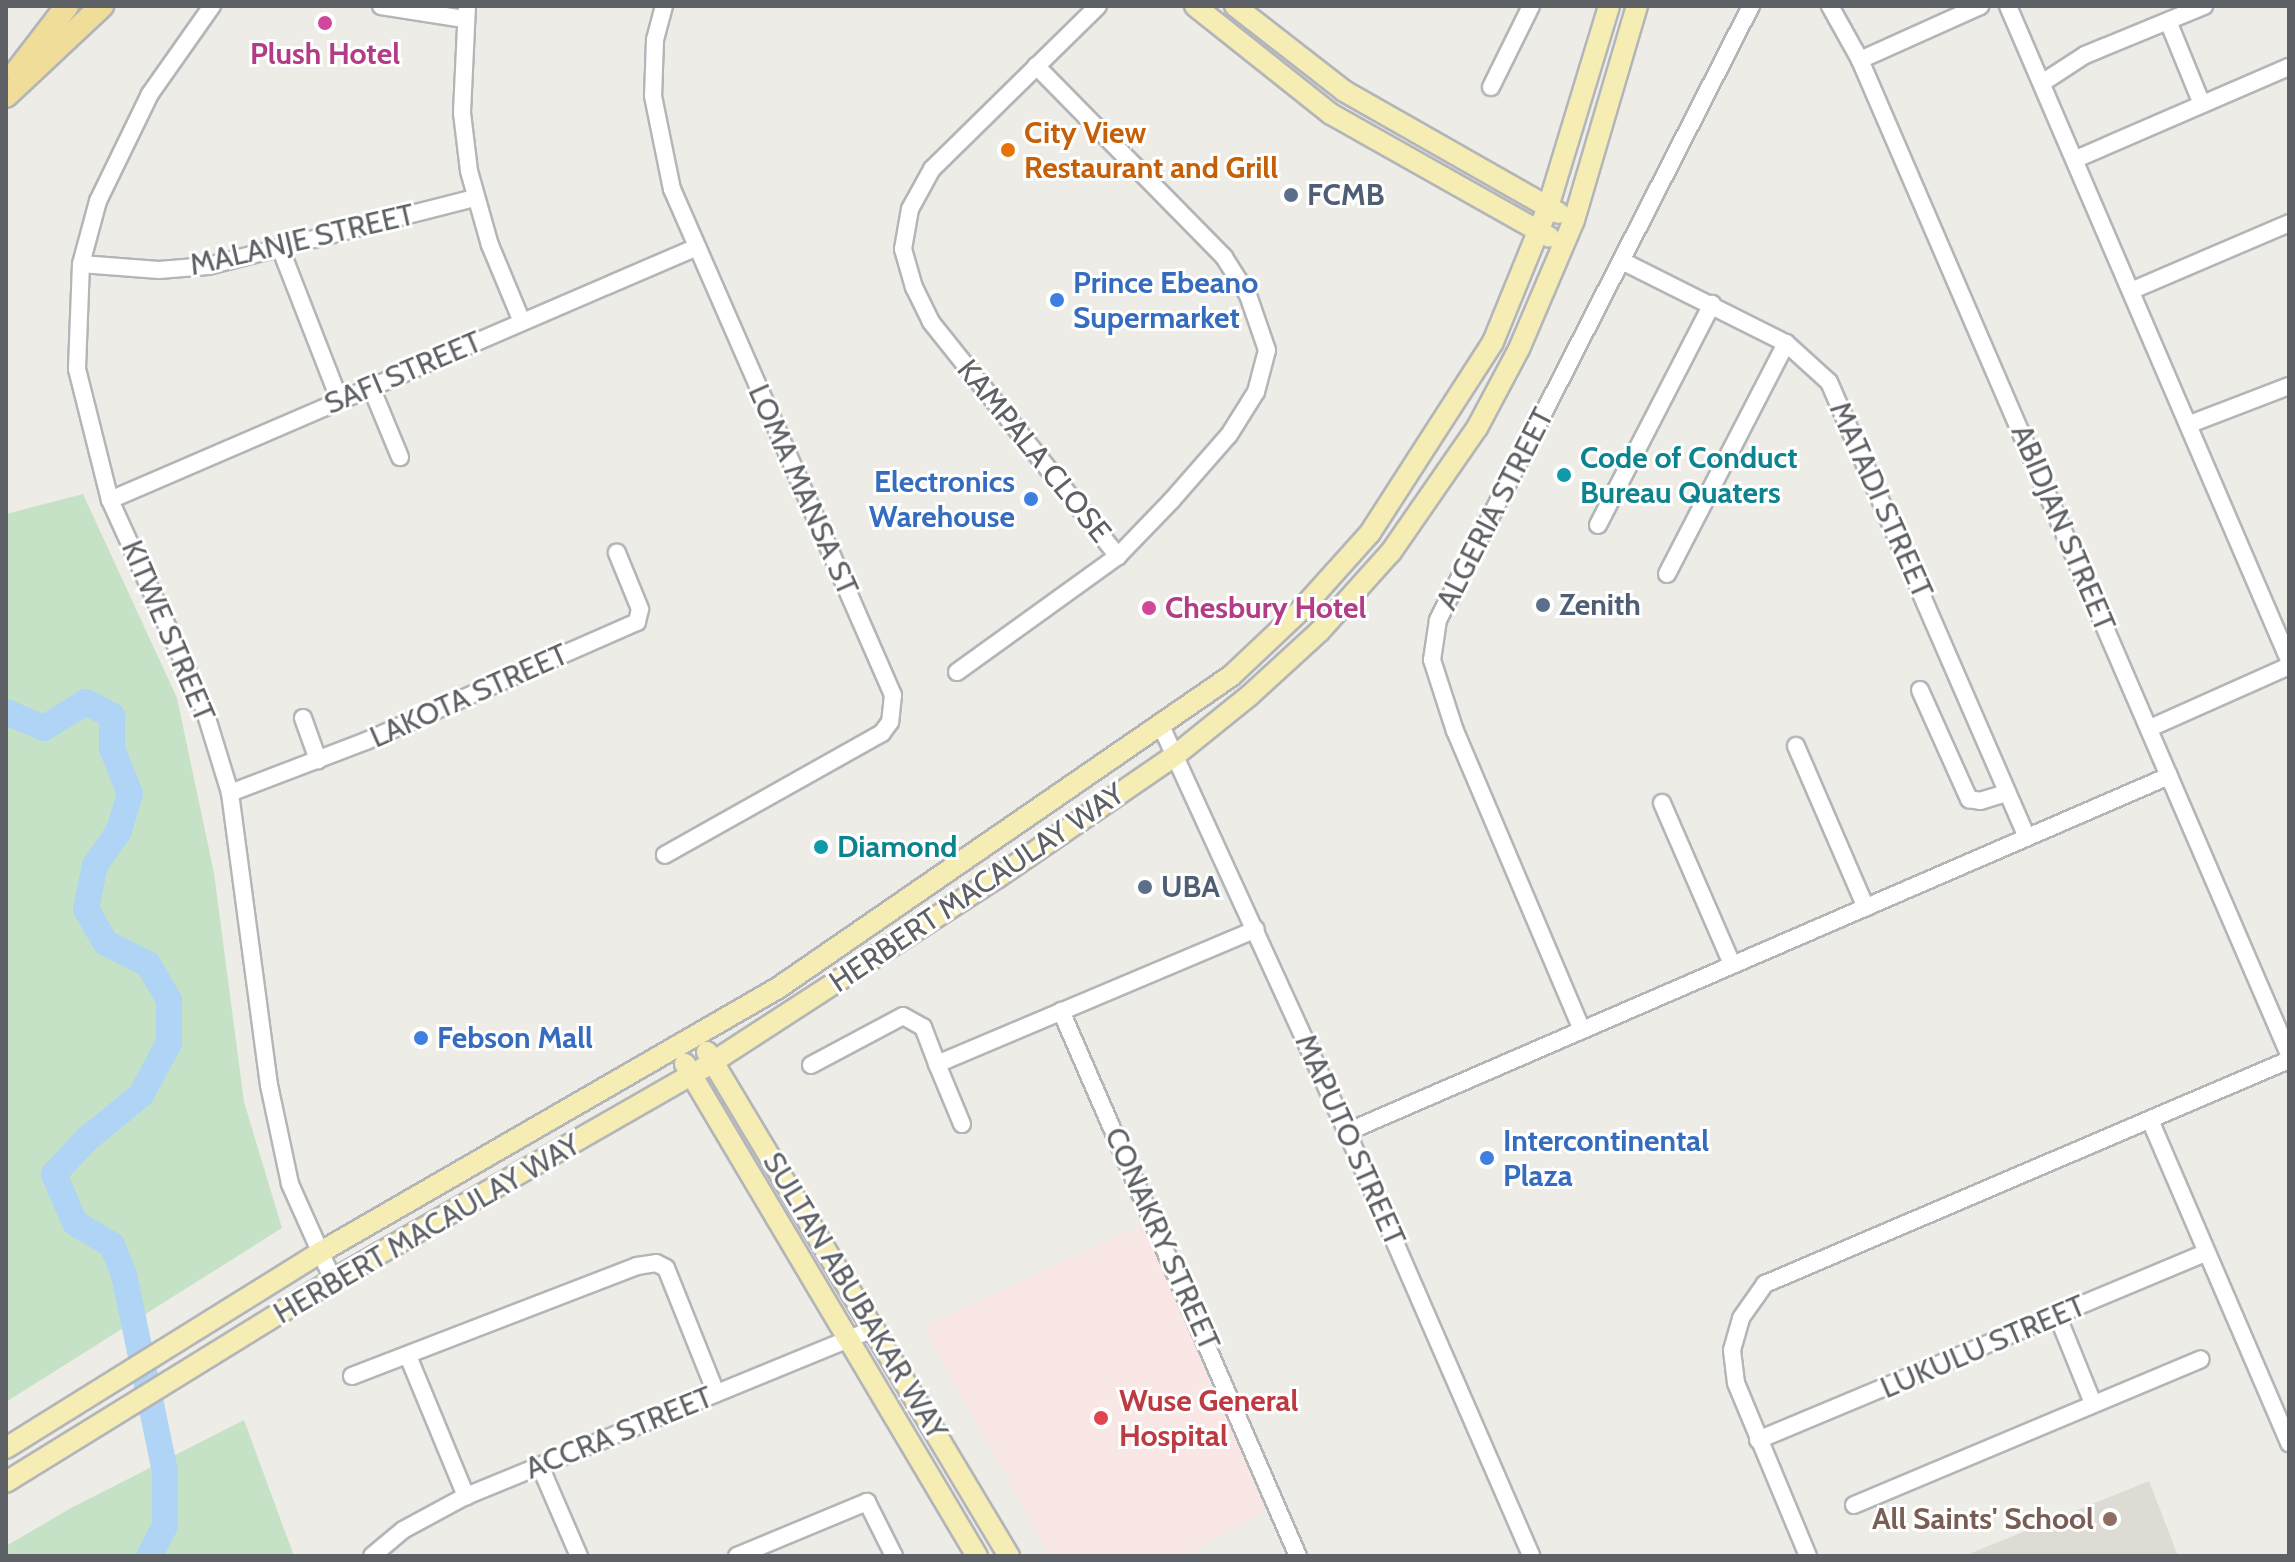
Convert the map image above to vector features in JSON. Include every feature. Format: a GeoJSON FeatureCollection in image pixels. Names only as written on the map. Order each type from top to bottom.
{"type":"FeatureCollection","features":[{"type":"Feature","properties":{"kind":"highway"},"geometry":{"type":"LineString","coordinates":[[6,85],[67,6]]}},
{"type":"Feature","properties":{"kind":"highway"},"geometry":{"type":"LineString","coordinates":[[6,96],[102,6]]}},
{"type":"Feature","properties":{"kind":"main road"},"geometry":{"type":"LineString","coordinates":[[1195,6],[1331,114],[1564,245]]}},
{"type":"Feature","properties":{"kind":"main road"},"geometry":{"type":"LineString","coordinates":[[1235,6],[1344,91],[1574,220]]}},
{"type":"Feature","properties":{"kind":"main road","name":"HERBERT MACAULAY WAY"},"geometry":{"type":"LineString","coordinates":[[6,1448],[319,1253],[698,1038],[1162,728],[1231,676],[1300,611],[1370,533],[1493,342],[1548,207],[1609,6]]}},
{"type":"Feature","properties":{"kind":"main road","name":"HERBERT MACAULAY WAY"},"geometry":{"type":"LineString","coordinates":[[6,1482],[333,1280],[713,1062],[1177,754],[1320,631],[1391,552],[1477,428],[1574,220],[1637,6]]}},
{"type":"Feature","properties":{"kind":"main road","name":"SULTAN ABUBAKAR WAY"},"geometry":{"type":"LineString","coordinates":[[698,1038],[876,1328],[1009,1556]]}},
{"type":"Feature","properties":{"kind":"main road","name":"SULTAN ABUBAKAR WAY"},"geometry":{"type":"LineString","coordinates":[[677,1051],[977,1556]]}},
{"type":"Feature","properties":{"kind":"street","name":"KITWE STREET"},"geometry":{"type":"LineString","coordinates":[[212,6],[120,148],[81,264],[77,369],[110,500],[203,705],[230,793],[269,1085],[290,1184],[333,1280]]}},
{"type":"Feature","properties":{"kind":"street"},"geometry":{"type":"LineString","coordinates":[[381,6],[466,12],[462,113],[474,198],[522,322]]}},
{"type":"Feature","properties":{"kind":"street","name":"LOMA MANSA ST"},"geometry":{"type":"LineString","coordinates":[[664,6],[655,40],[655,109],[672,189],[893,695],[893,710],[882,733],[665,855]]}},
{"type":"Feature","properties":{"kind":"street"},"geometry":{"type":"LineString","coordinates":[[1036,66],[1098,6]]}},
{"type":"Feature","properties":{"kind":"street"},"geometry":{"type":"LineString","coordinates":[[1491,87],[1531,6]]}},
{"type":"Feature","properties":{"kind":"street","name":"ALGERIA STREET"},"geometry":{"type":"LineString","coordinates":[[1582,1030],[1455,731],[1432,660],[1438,620],[1624,262],[1751,6]]}},
{"type":"Feature","properties":{"kind":"street","name":"ABIDJAN STREET"},"geometry":{"type":"LineString","coordinates":[[1830,6],[1860,60],[2289,1054]]}},
{"type":"Feature","properties":{"kind":"street"},"geometry":{"type":"LineString","coordinates":[[1860,60],[1980,6]]}},
{"type":"Feature","properties":{"kind":"street"},"geometry":{"type":"LineString","coordinates":[[2008,6],[2133,290],[2289,663],[2150,728]]}},
{"type":"Feature","properties":{"kind":"street"},"geometry":{"type":"LineString","coordinates":[[2042,83],[2085,55],[2204,6]]}},
{"type":"Feature","properties":{"kind":"street"},"geometry":{"type":"LineString","coordinates":[[2168,21],[2201,102]]}},
{"type":"Feature","properties":{"kind":"street","name":"KAMPALA CLOSE"},"geometry":{"type":"LineString","coordinates":[[1036,66],[1224,257],[1264,335],[1267,350],[1256,392],[1229,435],[1118,556],[931,322],[914,287],[903,249],[910,209],[932,169],[1036,66]]}},
{"type":"Feature","properties":{"kind":"street"},"geometry":{"type":"LineString","coordinates":[[2076,159],[2201,102],[2289,67]]}},
{"type":"Feature","properties":{"kind":"street","name":"MALANJE STREET"},"geometry":{"type":"LineString","coordinates":[[81,264],[159,270],[208,266],[281,250],[474,198]]}},
{"type":"Feature","properties":{"kind":"street"},"geometry":{"type":"LineString","coordinates":[[2133,290],[2289,223]]}},
{"type":"Feature","properties":{"kind":"street","name":"SAFI STREET"},"geometry":{"type":"LineString","coordinates":[[110,500],[697,247]]}},
{"type":"Feature","properties":{"kind":"street"},"geometry":{"type":"LineString","coordinates":[[281,250],[340,401]]}},
{"type":"Feature","properties":{"kind":"street","name":"MATADI STREET"},"geometry":{"type":"LineString","coordinates":[[1624,262],[1786,343],[1814,366],[1839,401],[2027,837]]}},
{"type":"Feature","properties":{"kind":"street"},"geometry":{"type":"LineString","coordinates":[[1598,525],[1712,304]]}},
{"type":"Feature","properties":{"kind":"street"},"geometry":{"type":"LineString","coordinates":[[1667,574],[1786,343]]}},
{"type":"Feature","properties":{"kind":"street"},"geometry":{"type":"LineString","coordinates":[[2190,424],[2289,386]]}},
{"type":"Feature","properties":{"kind":"street"},"geometry":{"type":"LineString","coordinates":[[371,387],[400,457]]}},
{"type":"Feature","properties":{"kind":"street","name":"LAKOTA STREET"},"geometry":{"type":"LineString","coordinates":[[230,793],[318,760],[637,622],[640,609],[617,553]]}},
{"type":"Feature","properties":{"kind":"street"},"geometry":{"type":"LineString","coordinates":[[957,672],[1118,556]]}},
{"type":"Feature","properties":{"kind":"street"},"geometry":{"type":"LineString","coordinates":[[1920,690],[1969,799],[1980,801],[2007,793]]}},
{"type":"Feature","properties":{"kind":"street"},"geometry":{"type":"LineString","coordinates":[[303,718],[318,760]]}},
{"type":"Feature","properties":{"kind":"street","name":"MAPUTO STREET"},"geometry":{"type":"LineString","coordinates":[[1162,728],[1177,754],[1347,1132],[1531,1556]]}},
{"type":"Feature","properties":{"kind":"street"},"geometry":{"type":"LineString","coordinates":[[1796,746],[1866,908]]}},
{"type":"Feature","properties":{"kind":"street"},"geometry":{"type":"LineString","coordinates":[[1347,1132],[2169,776]]}},
{"type":"Feature","properties":{"kind":"street"},"geometry":{"type":"LineString","coordinates":[[1662,803],[1732,964]]}},
{"type":"Feature","properties":{"kind":"street"},"geometry":{"type":"LineString","coordinates":[[937,1064],[1256,929]]}},
{"type":"Feature","properties":{"kind":"street","name":"CONAKRY STREET"},"geometry":{"type":"LineString","coordinates":[[1061,1011],[1298,1556]]}},
{"type":"Feature","properties":{"kind":"street"},"geometry":{"type":"LineString","coordinates":[[811,1065],[903,1016],[923,1027],[962,1124]]}},
{"type":"Feature","properties":{"kind":"street"},"geometry":{"type":"LineString","coordinates":[[1808,1556],[1736,1383],[1732,1350],[1741,1318],[1765,1284],[2289,1060]]}},
{"type":"Feature","properties":{"kind":"street"},"geometry":{"type":"LineString","coordinates":[[2150,1120],[2289,1443]]}},
{"type":"Feature","properties":{"kind":"street","name":"LUKULU STREET"},"geometry":{"type":"LineString","coordinates":[[1758,1440],[2206,1253]]}},
{"type":"Feature","properties":{"kind":"street"},"geometry":{"type":"LineString","coordinates":[[352,1376],[637,1266],[656,1263],[666,1268],[716,1393]]}},
{"type":"Feature","properties":{"kind":"street"},"geometry":{"type":"LineString","coordinates":[[2058,1317],[2093,1403]]}},
{"type":"Feature","properties":{"kind":"street","name":"ACCRA STREET"},"geometry":{"type":"LineString","coordinates":[[372,1556],[403,1530],[466,1496],[876,1328]]}},
{"type":"Feature","properties":{"kind":"street"},"geometry":{"type":"LineString","coordinates":[[408,1356],[466,1496]]}},
{"type":"Feature","properties":{"kind":"street"},"geometry":{"type":"LineString","coordinates":[[1854,1505],[2201,1359]]}},
{"type":"Feature","properties":{"kind":"street"},"geometry":{"type":"LineString","coordinates":[[540,1466],[579,1556]]}},
{"type":"Feature","properties":{"kind":"street"},"geometry":{"type":"LineString","coordinates":[[739,1556],[867,1502],[894,1556]]}},
{"type":"Feature","properties":{"kind":"shaded area","name":"Wuse General Hospital"},"geometry":{"type":"Polygon","coordinates":[[[1145,1223],[1268,1509],[1184,1556],[1050,1556],[923,1327],[1145,1223]]]}},
{"type":"Feature","properties":{"kind":"shaded area","name":"All Saints' School"},"geometry":{"type":"Polygon","coordinates":[[[2149,1481],[2178,1556],[1964,1556],[2149,1481]]]}},
{"type":"Feature","properties":{"kind":"green space"},"geometry":{"type":"Polygon","coordinates":[[[83,494],[177,698],[214,873],[244,1102],[282,1228],[6,1402],[6,514],[83,494]]]}},
{"type":"Feature","properties":{"kind":"green space"},"geometry":{"type":"Polygon","coordinates":[[[244,1420],[294,1556],[6,1556],[6,1546],[71,1508],[244,1420]]]}},
{"type":"Feature","properties":{"kind":"waterway"},"geometry":{"type":"LineString","coordinates":[[6,712],[44,728],[86,702],[112,716],[112,748],[130,794],[119,831],[95,865],[86,909],[106,943],[148,964],[169,1000],[169,1043],[141,1095],[88,1138],[54,1174],[75,1223],[112,1245],[124,1275],[165,1471],[165,1526],[149,1556]]}},
{"type":"Feature","properties":{"kind":"place","name":"Plush Hotel"},"geometry":{"type":"Point","coordinates":[325,23]}},
{"type":"Feature","properties":{"kind":"place","name":"City View Restaurant and Grill"},"geometry":{"type":"Point","coordinates":[1008,150]}},
{"type":"Feature","properties":{"kind":"place","name":"FCMB"},"geometry":{"type":"Point","coordinates":[1291,195]}},
{"type":"Feature","properties":{"kind":"place","name":"Prince Ebeano Supermarket"},"geometry":{"type":"Point","coordinates":[1057,300]}},
{"type":"Feature","properties":{"kind":"place","name":"Code of Conduct Bureau Quaters"},"geometry":{"type":"Point","coordinates":[1564,475]}},
{"type":"Feature","properties":{"kind":"place","name":"Electronics Warehouse"},"geometry":{"type":"Point","coordinates":[1031,499]}},
{"type":"Feature","properties":{"kind":"place","name":"Zenith"},"geometry":{"type":"Point","coordinates":[1543,605]}},
{"type":"Feature","properties":{"kind":"place","name":"Chesbury Hotel"},"geometry":{"type":"Point","coordinates":[1149,608]}},
{"type":"Feature","properties":{"kind":"place","name":"Diamond"},"geometry":{"type":"Point","coordinates":[821,847]}},
{"type":"Feature","properties":{"kind":"place","name":"UBA"},"geometry":{"type":"Point","coordinates":[1145,887]}},
{"type":"Feature","properties":{"kind":"place","name":"Febson Mall"},"geometry":{"type":"Point","coordinates":[421,1038]}},
{"type":"Feature","properties":{"kind":"place","name":"Intercontinental Plaza"},"geometry":{"type":"Point","coordinates":[1487,1158]}},
{"type":"Feature","properties":{"kind":"place","name":"Wuse General Hospital"},"geometry":{"type":"Point","coordinates":[1101,1418]}},
{"type":"Feature","properties":{"kind":"place","name":"All Saints' School"},"geometry":{"type":"Point","coordinates":[2110,1519]}}]}
